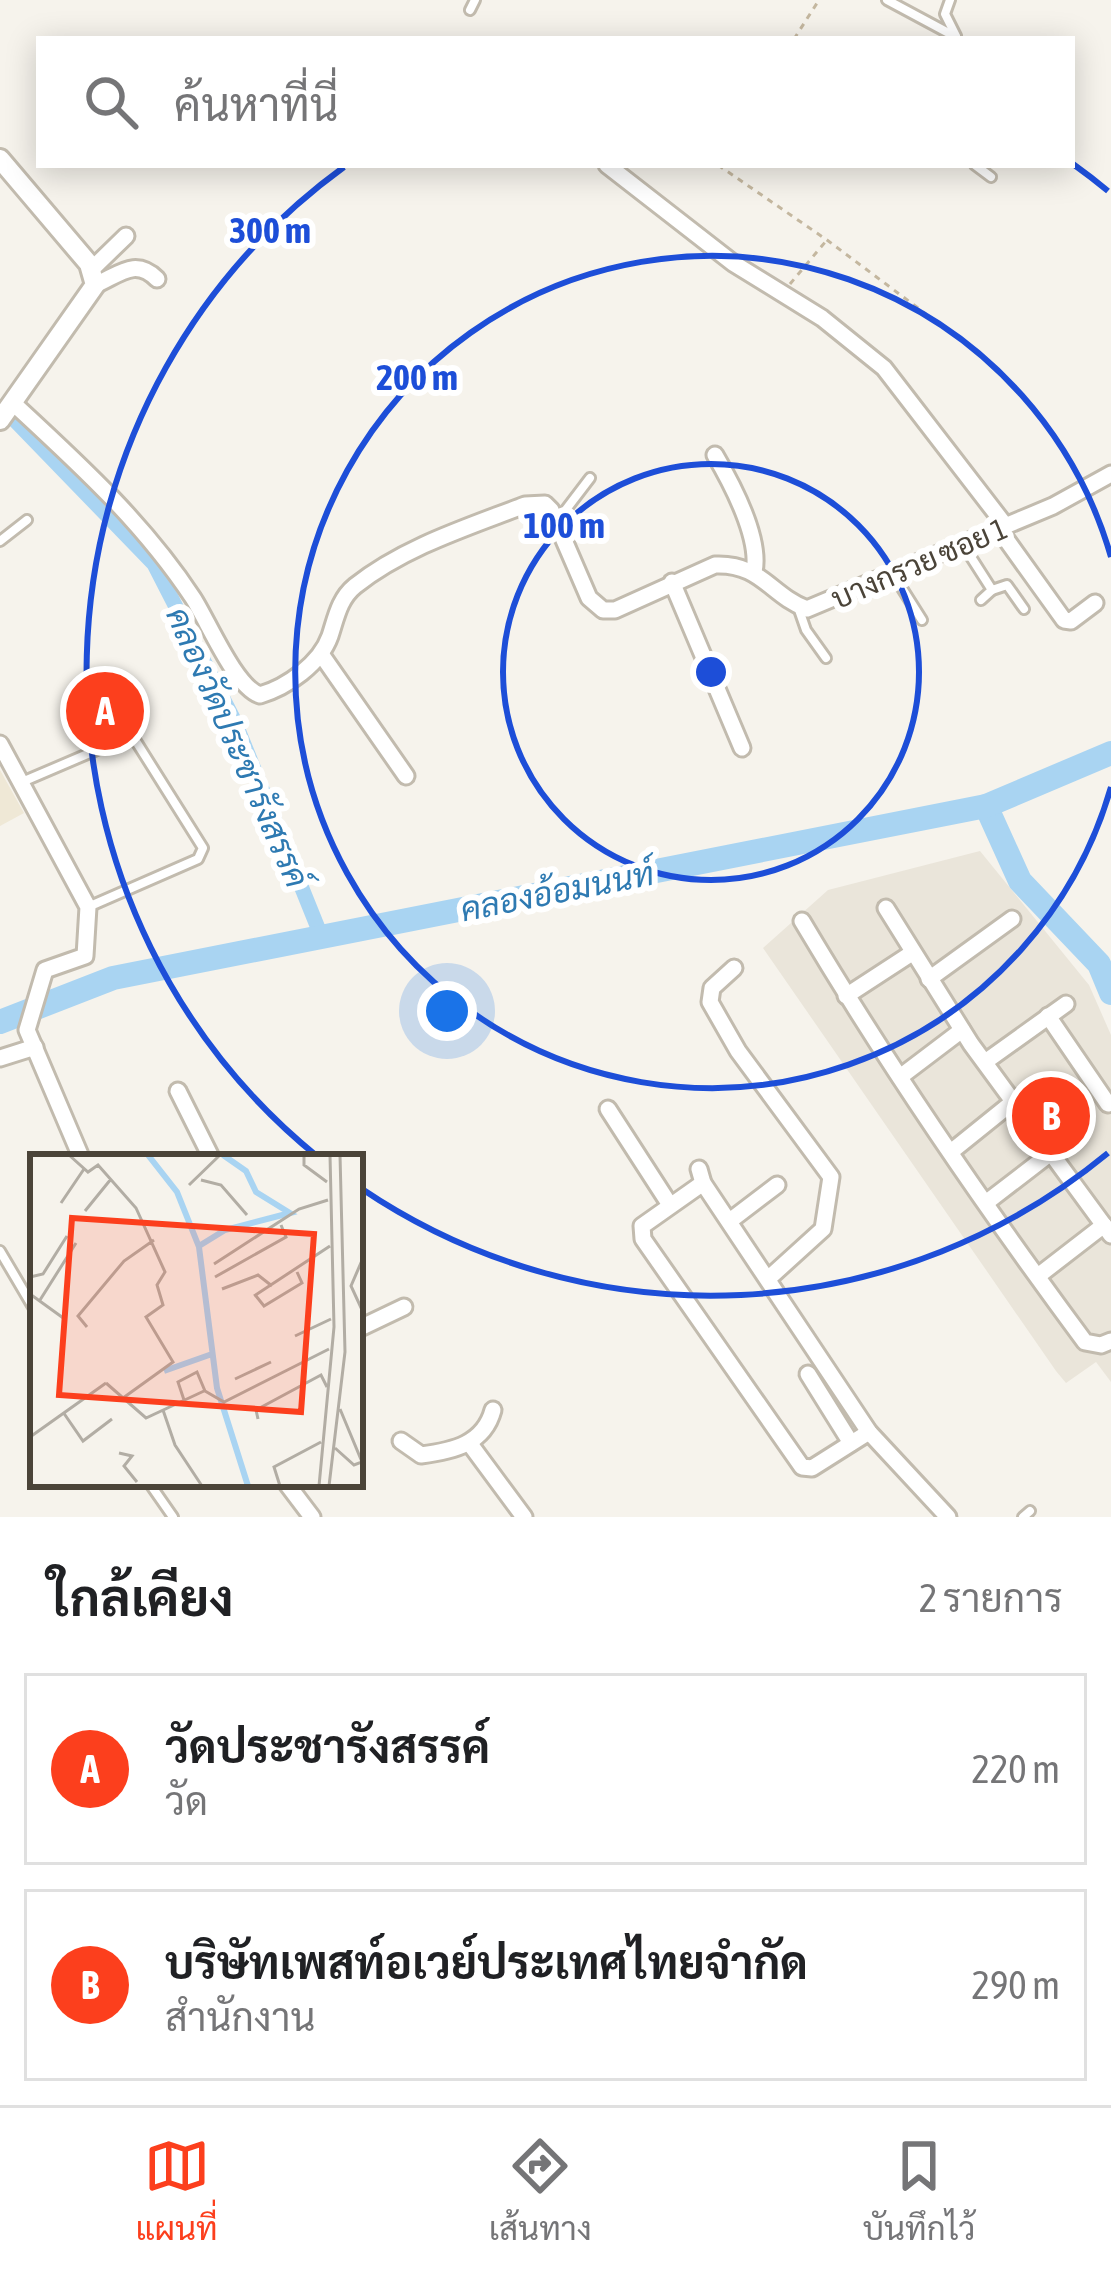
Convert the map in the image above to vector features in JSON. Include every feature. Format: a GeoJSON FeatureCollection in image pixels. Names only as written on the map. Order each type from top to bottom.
{"type":"FeatureCollection","features":[{"type":"Feature","properties":{"kind":"street"},"geometry":{"type":"LineString","coordinates":[[0,159],[93,277]]}},
{"type":"Feature","properties":{"kind":"street"},"geometry":{"type":"LineString","coordinates":[[611,168],[733,263],[822,318],[884,368],[1064,620],[1071,621],[1095,603]]}},
{"type":"Feature","properties":{"kind":"street"},"geometry":{"type":"LineString","coordinates":[[126,236],[93,277],[7,411],[98,481],[148,536],[193,598],[249,690],[268,692],[308,667],[321,654],[344,597],[392,562],[525,505],[545,504],[557,521],[589,598],[603,610],[615,610],[715,565],[742,566],[754,572],[757,553],[752,532],[715,455]]}},
{"type":"Feature","properties":{"kind":"street"},"geometry":{"type":"LineString","coordinates":[[93,277],[134,266],[158,279]]}},
{"type":"Feature","properties":{"kind":"street","name":"บางกรวย ซอย 1"},"geometry":{"type":"LineString","coordinates":[[754,572],[797,606],[815,608],[1053,506],[1110,476]]}},
{"type":"Feature","properties":{"kind":"street"},"geometry":{"type":"LineString","coordinates":[[672,582],[742,748]]}},
{"type":"Feature","properties":{"kind":"street"},"geometry":{"type":"LineString","coordinates":[[321,654],[406,776]]}},
{"type":"Feature","properties":{"kind":"street"},"geometry":{"type":"LineString","coordinates":[[0,744],[88,907],[85,956],[45,970],[27,1030],[80,1154]]}},
{"type":"Feature","properties":{"kind":"street"},"geometry":{"type":"LineString","coordinates":[[886,908],[962,1030],[1107,1230],[1038,1276]]}},
{"type":"Feature","properties":{"kind":"street"},"geometry":{"type":"LineString","coordinates":[[929,979],[1012,919]]}},
{"type":"Feature","properties":{"kind":"street"},"geometry":{"type":"LineString","coordinates":[[802,922],[900,1077],[1085,1342],[1101,1345],[1111,1341]]}},
{"type":"Feature","properties":{"kind":"street"},"geometry":{"type":"LineString","coordinates":[[846,996],[912,953]]}},
{"type":"Feature","properties":{"kind":"street"},"geometry":{"type":"LineString","coordinates":[[734,968],[712,988],[710,1002],[738,1051],[831,1177],[823,1229],[770,1278]]}},
{"type":"Feature","properties":{"kind":"street"},"geometry":{"type":"LineString","coordinates":[[986,1062],[1066,1004]]}},
{"type":"Feature","properties":{"kind":"street"},"geometry":{"type":"LineString","coordinates":[[1048,1016],[1108,1104]]}},
{"type":"Feature","properties":{"kind":"street"},"geometry":{"type":"LineString","coordinates":[[900,1077],[962,1030]]}},
{"type":"Feature","properties":{"kind":"street"},"geometry":{"type":"LineString","coordinates":[[0,1058],[35,1047]]}},
{"type":"Feature","properties":{"kind":"street"},"geometry":{"type":"LineString","coordinates":[[178,1091],[210,1154]]}},
{"type":"Feature","properties":{"kind":"street"},"geometry":{"type":"LineString","coordinates":[[952,1150],[1014,1101]]}},
{"type":"Feature","properties":{"kind":"street"},"geometry":{"type":"LineString","coordinates":[[608,1109],[670,1205]]}},
{"type":"Feature","properties":{"kind":"street"},"geometry":{"type":"LineString","coordinates":[[987,1202],[1052,1152]]}},
{"type":"Feature","properties":{"kind":"street"},"geometry":{"type":"LineString","coordinates":[[868,1432],[812,1468],[802,1467],[643,1239],[642,1226],[701,1176],[868,1432],[948,1517]]}},
{"type":"Feature","properties":{"kind":"street"},"geometry":{"type":"LineString","coordinates":[[731,1220],[777,1185]]}},
{"type":"Feature","properties":{"kind":"street"},"geometry":{"type":"LineString","coordinates":[[363,1327],[404,1307]]}},
{"type":"Feature","properties":{"kind":"street"},"geometry":{"type":"LineString","coordinates":[[808,1374],[851,1443]]}},
{"type":"Feature","properties":{"kind":"street"},"geometry":{"type":"LineString","coordinates":[[401,1441],[421,1455],[470,1444],[489,1424],[493,1410]]}},
{"type":"Feature","properties":{"kind":"street"},"geometry":{"type":"LineString","coordinates":[[470,1444],[524,1517]]}},
{"type":"Feature","properties":{"kind":"street"},"geometry":{"type":"LineString","coordinates":[[289,1487],[312,1517]]}},
{"type":"Feature","properties":{"kind":"lane"},"geometry":{"type":"LineString","coordinates":[[887,0],[952,36]]}},
{"type":"Feature","properties":{"kind":"lane"},"geometry":{"type":"LineString","coordinates":[[950,0],[945,14],[956,36]]}},
{"type":"Feature","properties":{"kind":"lane"},"geometry":{"type":"LineString","coordinates":[[979,168],[991,177]]}},
{"type":"Feature","properties":{"kind":"lane"},"geometry":{"type":"LineString","coordinates":[[557,521],[590,478]]}},
{"type":"Feature","properties":{"kind":"lane"},"geometry":{"type":"LineString","coordinates":[[0,541],[27,520]]}},
{"type":"Feature","properties":{"kind":"lane"},"geometry":{"type":"LineString","coordinates":[[961,542],[992,590]]}},
{"type":"Feature","properties":{"kind":"lane"},"geometry":{"type":"LineString","coordinates":[[892,573],[922,620]]}},
{"type":"Feature","properties":{"kind":"lane"},"geometry":{"type":"LineString","coordinates":[[981,600],[1007,585],[1024,609]]}},
{"type":"Feature","properties":{"kind":"lane"},"geometry":{"type":"LineString","coordinates":[[797,606],[806,630],[826,658]]}},
{"type":"Feature","properties":{"kind":"lane"},"geometry":{"type":"LineString","coordinates":[[21,783],[132,735],[203,848],[198,859],[88,907]]}},
{"type":"Feature","properties":{"kind":"lane"},"geometry":{"type":"LineString","coordinates":[[0,1251],[30,1302]]}},
{"type":"Feature","properties":{"kind":"lane"},"geometry":{"type":"LineString","coordinates":[[152,1487],[173,1517]]}},
{"type":"Feature","properties":{"kind":"path"},"geometry":{"type":"LineString","coordinates":[[796,36],[819,0]]}},
{"type":"Feature","properties":{"kind":"path"},"geometry":{"type":"LineString","coordinates":[[722,168],[926,314]]}},
{"type":"Feature","properties":{"kind":"path"},"geometry":{"type":"LineString","coordinates":[[782,294],[827,239]]}},
{"type":"Feature","properties":{"kind":"shaded area"},"geometry":{"type":"Polygon","coordinates":[[[0,770],[24,813],[0,826],[0,770]]]}},
{"type":"Feature","properties":{"kind":"shaded area"},"geometry":{"type":"Polygon","coordinates":[[[980,851],[1089,985],[1111,1035],[1111,1382],[1096,1362],[1066,1383],[1056,1371],[763,948],[828,890],[980,851]]]}},
{"type":"Feature","properties":{"kind":"waterway","name":"คลองวัดประชารังสรรค์"},"geometry":{"type":"LineString","coordinates":[[2,407],[154,564],[235,722],[322,938]]}},
{"type":"Feature","properties":{"kind":"waterway","name":"คลองอ้อมนนท์"},"geometry":{"type":"LineString","coordinates":[[0,1022],[113,978],[986,806],[1111,753]]}},
{"type":"Feature","properties":{"kind":"waterway"},"geometry":{"type":"LineString","coordinates":[[986,806],[1020,881],[1099,964],[1111,993]]}},
{"type":"Feature","properties":{"kind":"place","name":"วัดประชารังสรรค์"},"geometry":{"type":"Point","coordinates":[105,711]}},
{"type":"Feature","properties":{"kind":"place","name":"บริษัทเพสท์อเวย์ประเทศไทยจำกัด"},"geometry":{"type":"Point","coordinates":[1051,1116]}}]}
